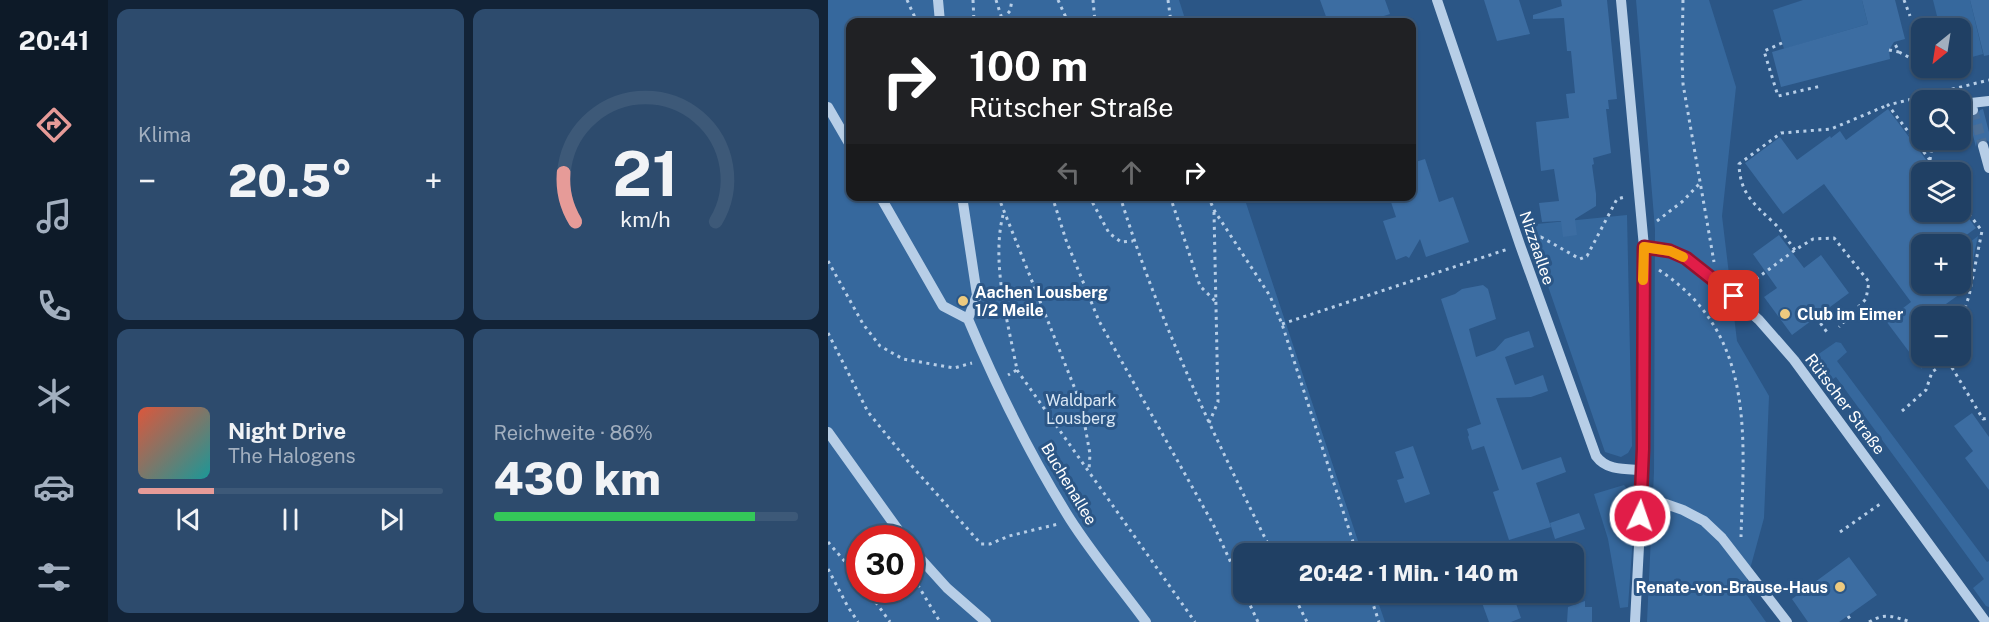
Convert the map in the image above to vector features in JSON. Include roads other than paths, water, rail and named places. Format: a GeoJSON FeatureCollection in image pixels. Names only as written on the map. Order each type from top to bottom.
{"type":"FeatureCollection","features":[{"type":"Feature","properties":{"kind":"street"},"geometry":{"type":"LineString","coordinates":[[938,0],[940,18]]}},
{"type":"Feature","properties":{"kind":"street","name":"Nizzaallee"},"geometry":{"type":"LineString","coordinates":[[1437,0],[1520,245],[1596,456],[1601,464],[1610,468],[1643,470]]}},
{"type":"Feature","properties":{"kind":"street"},"geometry":{"type":"LineString","coordinates":[[1621,0],[1644,247],[1643,470],[1635,622]]}},
{"type":"Feature","properties":{"kind":"street"},"geometry":{"type":"LineString","coordinates":[[1973,110],[1971,103],[1989,101]]}},
{"type":"Feature","properties":{"kind":"street"},"geometry":{"type":"LineString","coordinates":[[828,106],[846,139]]}},
{"type":"Feature","properties":{"kind":"street"},"geometry":{"type":"LineString","coordinates":[[1983,146],[1989,168]]}},
{"type":"Feature","properties":{"kind":"street"},"geometry":{"type":"LineString","coordinates":[[883,201],[943,306],[968,319],[976,295],[963,201]]}},
{"type":"Feature","properties":{"kind":"street","name":"Rütscher Straße"},"geometry":{"type":"LineString","coordinates":[[1644,247],[1670,251],[1686,258],[1734,296],[1759,320],[1794,360],[1986,622]]}},
{"type":"Feature","properties":{"kind":"street","name":"Buchenallee"},"geometry":{"type":"LineString","coordinates":[[968,319],[985,360],[1033,455],[1071,520],[1146,622]]}},
{"type":"Feature","properties":{"kind":"street"},"geometry":{"type":"LineString","coordinates":[[828,432],[895,525]]}},
{"type":"Feature","properties":{"kind":"street"},"geometry":{"type":"LineString","coordinates":[[1641,501],[1683,510],[1704,521],[1722,538],[1787,622]]}},
{"type":"Feature","properties":{"kind":"street"},"geometry":{"type":"LineString","coordinates":[[924,562],[948,588],[986,622]]}},
{"type":"Feature","properties":{"kind":"tunnel"},"geometry":{"type":"LineString","coordinates":[[1973,110],[1983,146]]}},
{"type":"Feature","properties":{"kind":"place","name":"Aachen Lousberg 1/2 Meile"},"geometry":{"type":"Point","coordinates":[963,301]}},
{"type":"Feature","properties":{"kind":"place","name":"Club im Eimer"},"geometry":{"type":"Point","coordinates":[1785,314]}},
{"type":"Feature","properties":{"kind":"place","name":"Renate-von-Brause-Haus"},"geometry":{"type":"Point","coordinates":[1840,587]}},
{"type":"Feature","properties":{"kind":"park label","name":"Waldpark Lousberg"},"geometry":{"type":"Point","coordinates":[1081,409]}}]}
